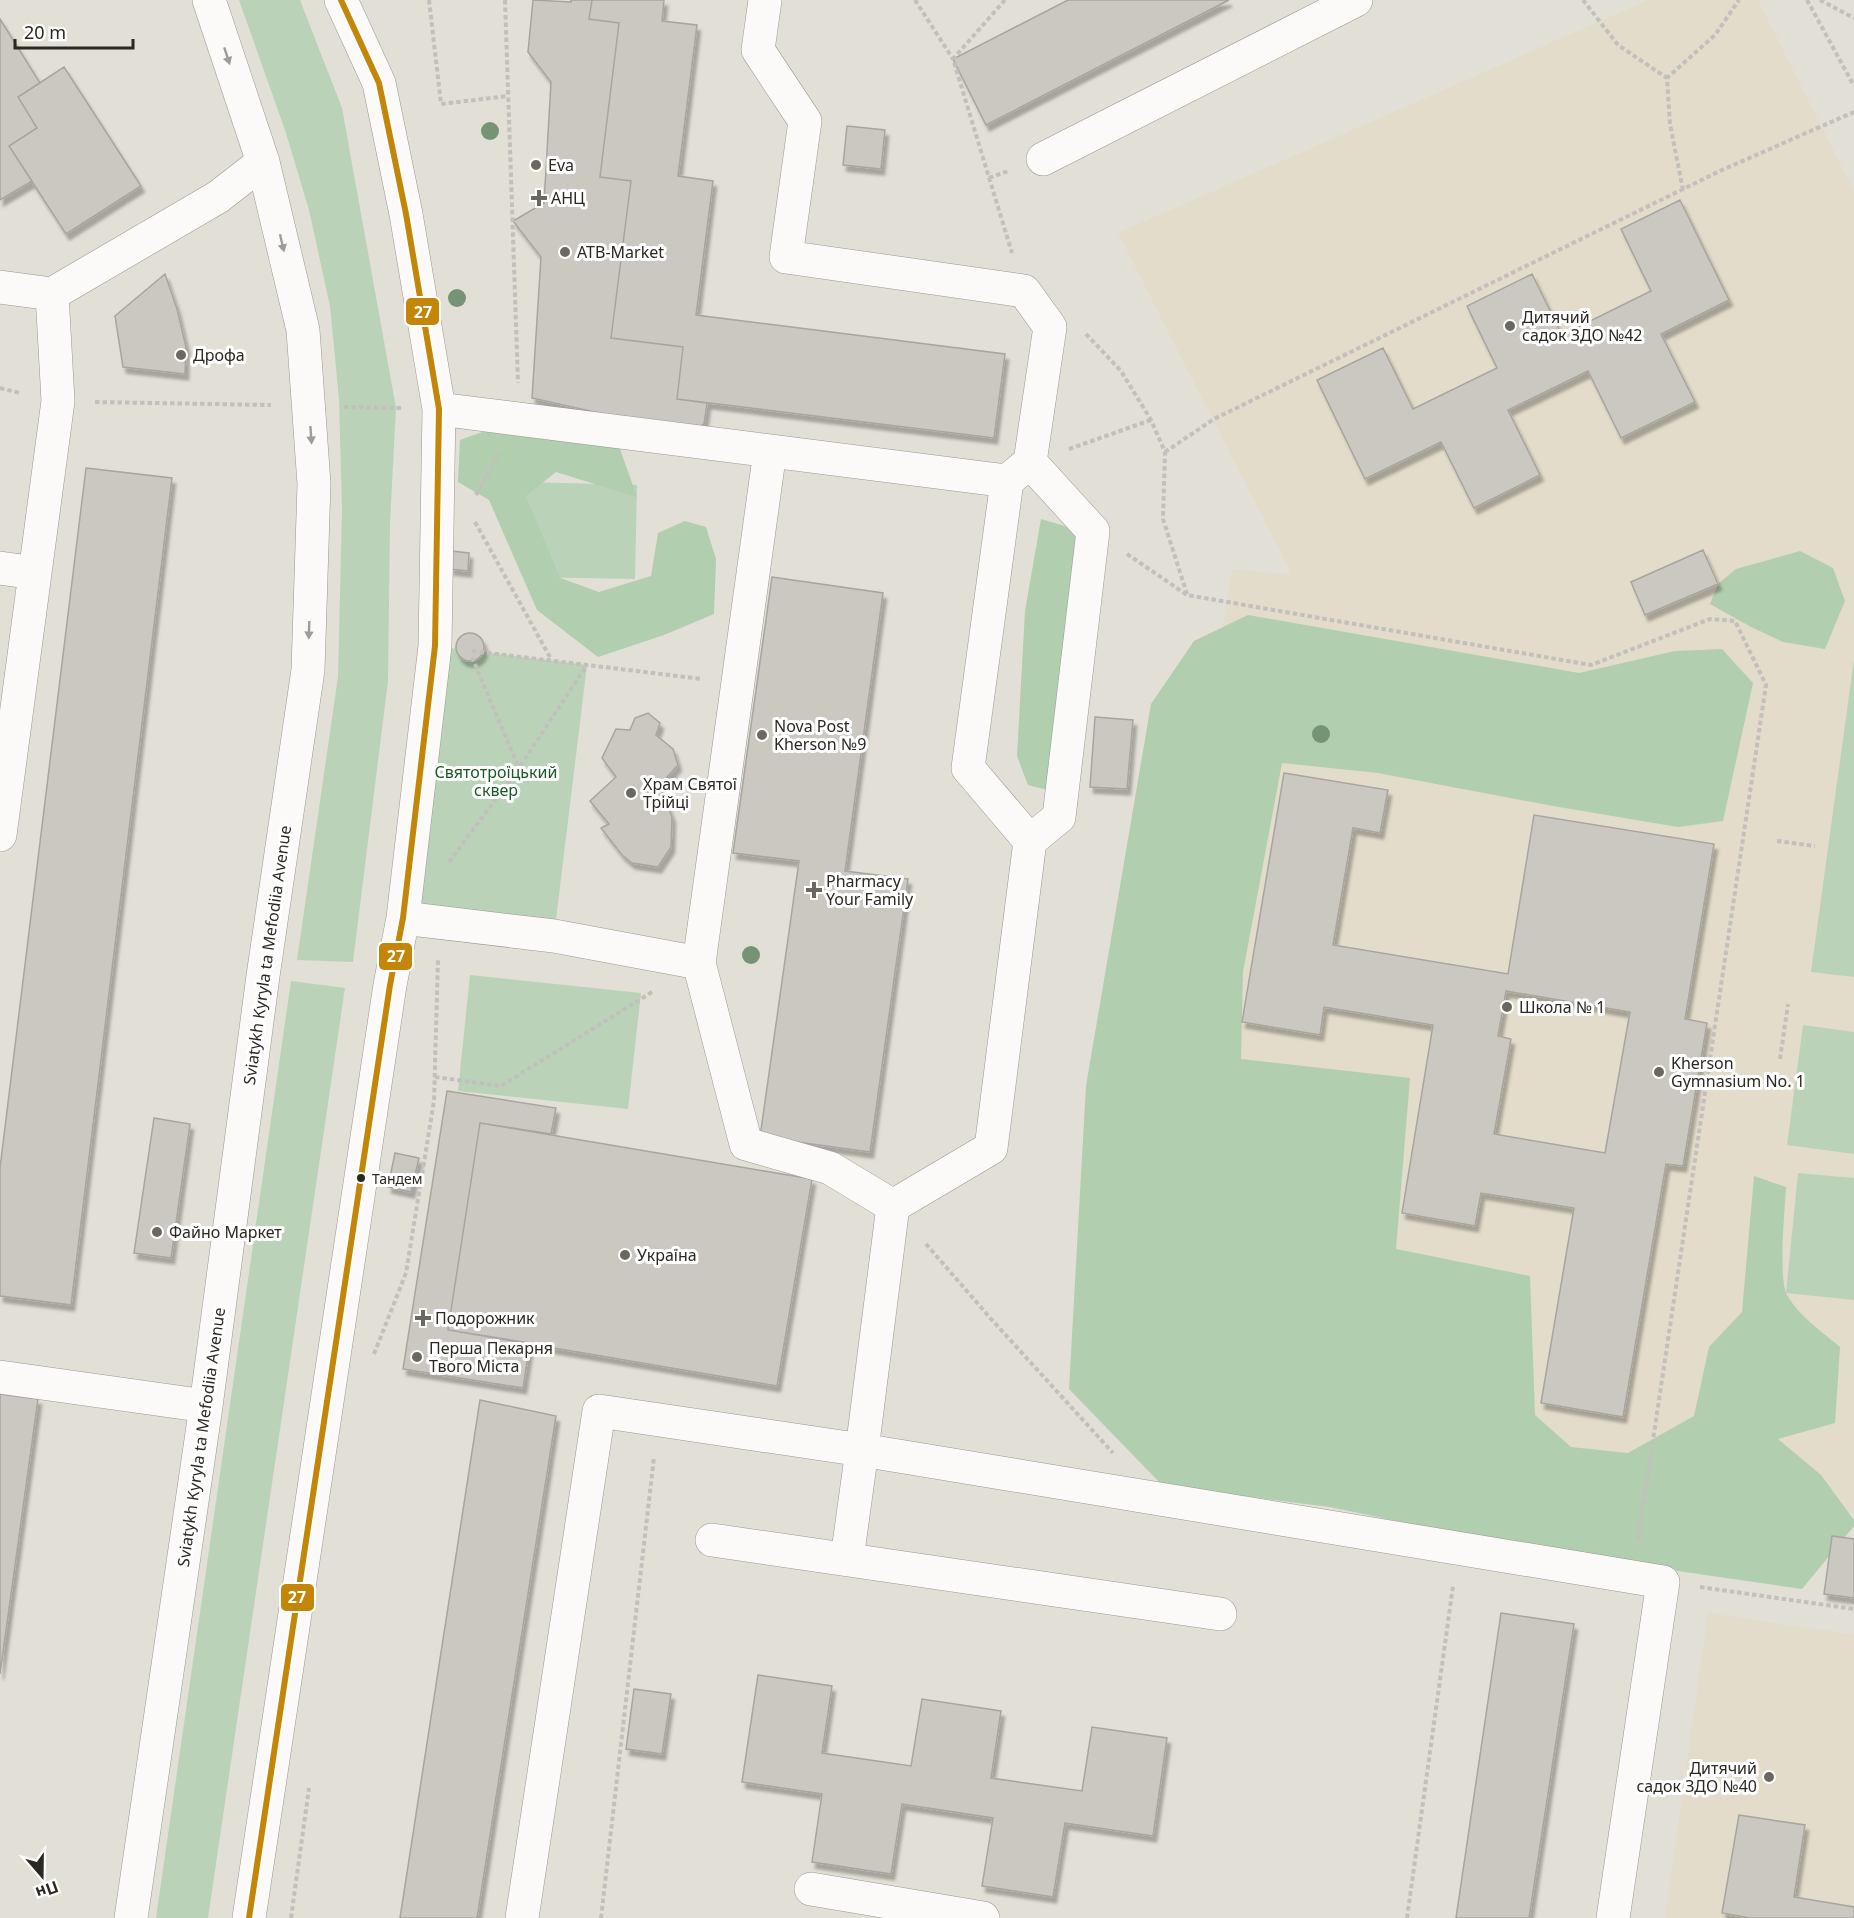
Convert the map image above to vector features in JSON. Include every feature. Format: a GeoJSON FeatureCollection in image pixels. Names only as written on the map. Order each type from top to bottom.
{"type":"FeatureCollection","features":[{"type":"Feature","properties":{"kind":"street","name":"Sviatykh Kyryla ta Mefodiia Avenue"},"geometry":{"type":"LineString","coordinates":[[131,1918],[206,1406],[263,976],[308,670],[315,484],[303,330],[263,162],[209,0]]}},
{"type":"Feature","properties":{"kind":"street"},"geometry":{"type":"LineString","coordinates":[[249,1918],[390,986],[403,918],[435,646],[439,409],[406,214],[379,83],[341,0]]}},
{"type":"Feature","properties":{"kind":"street"},"geometry":{"type":"LineString","coordinates":[[765,0],[758,50],[805,121],[786,257],[1024,291],[1050,327],[1019,471],[968,768],[1030,841]]}},
{"type":"Feature","properties":{"kind":"street"},"geometry":{"type":"LineString","coordinates":[[1043,159],[1356,0]]}},
{"type":"Feature","properties":{"kind":"street"},"geometry":{"type":"LineString","coordinates":[[0,287],[52,294],[218,197],[263,162]]}},
{"type":"Feature","properties":{"kind":"street"},"geometry":{"type":"LineString","coordinates":[[0,836],[58,401],[52,294]]}},
{"type":"Feature","properties":{"kind":"street"},"geometry":{"type":"LineString","coordinates":[[439,409],[770,451],[1019,471],[1093,531],[1059,817],[1030,841],[991,1148],[893,1206]]}},
{"type":"Feature","properties":{"kind":"street"},"geometry":{"type":"LineString","coordinates":[[770,451],[699,963],[746,1144],[830,1168],[893,1206]]}},
{"type":"Feature","properties":{"kind":"street"},"geometry":{"type":"LineString","coordinates":[[0,568],[34,573]]}},
{"type":"Feature","properties":{"kind":"street"},"geometry":{"type":"LineString","coordinates":[[403,918],[554,936],[699,963]]}},
{"type":"Feature","properties":{"kind":"street"},"geometry":{"type":"LineString","coordinates":[[847,1559],[893,1206]]}},
{"type":"Feature","properties":{"kind":"street"},"geometry":{"type":"LineString","coordinates":[[0,1377],[206,1406]]}},
{"type":"Feature","properties":{"kind":"street"},"geometry":{"type":"LineString","coordinates":[[522,1918],[599,1411],[862,1450],[1648,1580],[1613,1918]]}},
{"type":"Feature","properties":{"kind":"street"},"geometry":{"type":"LineString","coordinates":[[712,1539],[1220,1614]]}},
{"type":"Feature","properties":{"kind":"street"},"geometry":{"type":"LineString","coordinates":[[811,1889],[983,1918]]}},
{"type":"Feature","properties":{"kind":"path"},"geometry":{"type":"LineString","coordinates":[[429,0],[441,104],[508,96]]}},
{"type":"Feature","properties":{"kind":"path"},"geometry":{"type":"LineString","coordinates":[[505,0],[519,419]]}},
{"type":"Feature","properties":{"kind":"path"},"geometry":{"type":"LineString","coordinates":[[915,0],[952,59],[1024,291]]}},
{"type":"Feature","properties":{"kind":"path"},"geometry":{"type":"LineString","coordinates":[[952,59],[1005,0]]}},
{"type":"Feature","properties":{"kind":"path"},"geometry":{"type":"LineString","coordinates":[[1583,0],[1618,45],[1667,78]]}},
{"type":"Feature","properties":{"kind":"path"},"geometry":{"type":"LineString","coordinates":[[1667,78],[1715,35],[1739,0]]}},
{"type":"Feature","properties":{"kind":"path"},"geometry":{"type":"LineString","coordinates":[[1807,0],[1854,86]]}},
{"type":"Feature","properties":{"kind":"path"},"geometry":{"type":"LineString","coordinates":[[1820,0],[1854,18]]}},
{"type":"Feature","properties":{"kind":"path"},"geometry":{"type":"LineString","coordinates":[[1667,78],[1670,124],[1683,190]]}},
{"type":"Feature","properties":{"kind":"path"},"geometry":{"type":"LineString","coordinates":[[1165,452],[1214,418],[1722,170],[1854,112]]}},
{"type":"Feature","properties":{"kind":"path"},"geometry":{"type":"LineString","coordinates":[[1084,332],[1121,371],[1151,420],[1165,452],[1162,519],[1187,595]]}},
{"type":"Feature","properties":{"kind":"path"},"geometry":{"type":"LineString","coordinates":[[58,401],[272,405]]}},
{"type":"Feature","properties":{"kind":"path"},"geometry":{"type":"LineString","coordinates":[[344,407],[439,409]]}},
{"type":"Feature","properties":{"kind":"path"},"geometry":{"type":"LineString","coordinates":[[1019,471],[1151,420]]}},
{"type":"Feature","properties":{"kind":"path"},"geometry":{"type":"LineString","coordinates":[[473,519],[552,660]]}},
{"type":"Feature","properties":{"kind":"path"},"geometry":{"type":"LineString","coordinates":[[1093,531],[1187,595],[1591,665],[1710,620],[1735,621],[1766,685],[1648,1580],[1854,1609]]}},
{"type":"Feature","properties":{"kind":"path"},"geometry":{"type":"LineString","coordinates":[[519,768],[469,651],[738,683]]}},
{"type":"Feature","properties":{"kind":"path"},"geometry":{"type":"LineString","coordinates":[[444,868],[519,768],[587,665]]}},
{"type":"Feature","properties":{"kind":"path"},"geometry":{"type":"LineString","coordinates":[[1777,841],[1815,846]]}},
{"type":"Feature","properties":{"kind":"path"},"geometry":{"type":"LineString","coordinates":[[371,1362],[406,1273],[434,1101],[439,922]]}},
{"type":"Feature","properties":{"kind":"path"},"geometry":{"type":"LineString","coordinates":[[435,1077],[501,1086],[699,963]]}},
{"type":"Feature","properties":{"kind":"path"},"geometry":{"type":"LineString","coordinates":[[1780,1059],[1788,1004]]}},
{"type":"Feature","properties":{"kind":"path"},"geometry":{"type":"LineString","coordinates":[[893,1206],[992,1320],[1116,1456]]}},
{"type":"Feature","properties":{"kind":"path"},"geometry":{"type":"LineString","coordinates":[[601,1918],[658,1421]]}},
{"type":"Feature","properties":{"kind":"path"},"geometry":{"type":"LineString","coordinates":[[1407,1918],[1459,1548]]}},
{"type":"Feature","properties":{"kind":"path"},"geometry":{"type":"LineString","coordinates":[[291,1918],[309,1788]]}},
{"type":"Feature","properties":{"kind":"shaded area","name":"Школа № 1"},"geometry":{"type":"Polygon","coordinates":[[[1648,0],[1758,0],[1854,191],[1854,1513],[1093,1411],[1232,569],[1292,575],[1118,233],[1648,0]]]}},
{"type":"Feature","properties":{"kind":"shaded area","name":"Дитячий садок ЗДО №40"},"geometry":{"type":"Polygon","coordinates":[[[1708,1613],[1854,1635],[1854,1918],[1665,1918],[1708,1613]]]}},
{"type":"Feature","properties":{"kind":"green space"},"geometry":{"type":"Polygon","coordinates":[[[239,0],[300,0],[342,108],[396,408],[390,523],[388,681],[353,962],[297,960],[338,677],[342,509],[339,399],[330,306],[309,210],[286,133],[239,0]]]}},
{"type":"Feature","properties":{"kind":"green space"},"geometry":{"type":"Polygon","coordinates":[[[491,429],[576,434],[620,449],[637,497],[556,472],[526,496],[560,578],[599,592],[651,576],[658,533],[685,521],[706,527],[716,559],[714,614],[664,635],[598,657],[537,610],[489,500],[458,482],[460,440],[491,429]]]}},
{"type":"Feature","properties":{"kind":"green space"},"geometry":{"type":"Polygon","coordinates":[[[526,482],[637,485],[635,579],[524,577],[526,482]]]}},
{"type":"Feature","properties":{"kind":"green space"},"geometry":{"type":"Polygon","coordinates":[[[1041,519],[1081,531],[1052,791],[1028,785],[1017,756],[1025,611],[1041,519]]]}},
{"type":"Feature","properties":{"kind":"green space"},"geometry":{"type":"Polygon","coordinates":[[[1800,551],[1833,568],[1845,601],[1825,649],[1783,642],[1710,604],[1718,584],[1736,569],[1800,551]]]}},
{"type":"Feature","properties":{"kind":"green space"},"geometry":{"type":"Polygon","coordinates":[[[1248,615],[1579,673],[1675,651],[1722,649],[1753,683],[1723,821],[1678,827],[1378,773],[1282,763],[1243,972],[1241,1059],[1410,1078],[1396,1249],[1530,1276],[1535,1415],[1571,1447],[1628,1453],[1694,1416],[1709,1347],[1742,1312],[1754,1176],[1786,1187],[1782,1259],[1787,1295],[1804,1317],[1840,1347],[1835,1423],[1778,1439],[1821,1475],[1854,1520],[1854,1526],[1802,1589],[1539,1551],[1330,1507],[1163,1486],[1069,1389],[1086,1086],[1151,704],[1194,641],[1248,615]]]}},
{"type":"Feature","properties":{"kind":"green space","name":"Святотроїцький сквер"},"geometry":{"type":"Polygon","coordinates":[[[435,646],[587,665],[554,936],[403,918],[435,646]]]}},
{"type":"Feature","properties":{"kind":"green space"},"geometry":{"type":"Polygon","coordinates":[[[1854,659],[1854,977],[1811,972],[1854,659]]]}},
{"type":"Feature","properties":{"kind":"green space"},"geometry":{"type":"Polygon","coordinates":[[[470,975],[641,993],[628,1109],[458,1091],[470,975]]]}},
{"type":"Feature","properties":{"kind":"green space"},"geometry":{"type":"Polygon","coordinates":[[[291,981],[345,988],[208,1918],[156,1918],[291,981]]]}},
{"type":"Feature","properties":{"kind":"green space"},"geometry":{"type":"Polygon","coordinates":[[[1803,1025],[1854,1032],[1854,1154],[1787,1145],[1803,1025]]]}},
{"type":"Feature","properties":{"kind":"green space"},"geometry":{"type":"Polygon","coordinates":[[[1798,1173],[1854,1178],[1854,1300],[1786,1293],[1798,1173]]]}},
{"type":"Feature","properties":{"kind":"building"},"geometry":{"type":"Polygon","coordinates":[[[533,0],[571,2],[571,0],[592,0],[589,19],[619,23],[600,177],[631,181],[611,338],[683,347],[677,399],[707,403],[704,424],[688,433],[532,398],[541,257],[513,221],[544,203],[551,82],[528,52],[533,0]]]}},
{"type":"Feature","properties":{"kind":"building"},"geometry":{"type":"Polygon","coordinates":[[[592,0],[664,0],[662,21],[697,25],[678,176],[713,181],[696,315],[1005,354],[994,438],[677,399],[683,347],[611,338],[631,181],[600,177],[619,23],[589,19],[592,0]]]}},
{"type":"Feature","properties":{"kind":"building"},"geometry":{"type":"Polygon","coordinates":[[[1068,0],[1229,0],[986,125],[953,59],[1068,0]]]}},
{"type":"Feature","properties":{"kind":"building"},"geometry":{"type":"Polygon","coordinates":[[[0,19],[40,83],[18,97],[37,128],[9,146],[32,181],[0,200],[0,19]]]}},
{"type":"Feature","properties":{"kind":"building"},"geometry":{"type":"Polygon","coordinates":[[[64,67],[141,186],[66,234],[9,146],[37,128],[18,97],[64,67]]]}},
{"type":"Feature","properties":{"kind":"building"},"geometry":{"type":"Polygon","coordinates":[[[847,126],[885,130],[881,169],[843,165],[847,126]]]}},
{"type":"Feature","properties":{"kind":"building"},"geometry":{"type":"Polygon","coordinates":[[[1680,200],[1729,300],[1661,334],[1695,402],[1621,438],[1588,371],[1508,410],[1540,475],[1474,508],[1441,442],[1365,479],[1317,380],[1383,348],[1413,409],[1497,368],[1467,306],[1532,274],[1562,335],[1651,291],[1621,229],[1680,200]]]}},
{"type":"Feature","properties":{"kind":"building"},"geometry":{"type":"Polygon","coordinates":[[[165,274],[177,309],[186,347],[185,374],[123,367],[115,316],[165,274]]]}},
{"type":"Feature","properties":{"kind":"building"},"geometry":{"type":"Polygon","coordinates":[[[86,468],[172,478],[71,1305],[0,1296],[0,1168],[86,468]]]}},
{"type":"Feature","properties":{"kind":"building"},"geometry":{"type":"Polygon","coordinates":[[[1703,550],[1718,584],[1645,615],[1631,582],[1703,550]]]}},
{"type":"Feature","properties":{"kind":"building"},"geometry":{"type":"Polygon","coordinates":[[[451,551],[469,553],[468,571],[450,569],[451,551]]]}},
{"type":"Feature","properties":{"kind":"building"},"geometry":{"type":"Polygon","coordinates":[[[772,577],[883,593],[845,871],[908,879],[870,1152],[760,1137],[799,861],[733,853],[772,577]]]}},
{"type":"Feature","properties":{"kind":"building"},"geometry":{"type":"Polygon","coordinates":[[[470,633],[480,637],[484,647],[480,657],[470,661],[460,657],[456,647],[460,637],[470,633]]]}},
{"type":"Feature","properties":{"kind":"building","name":"Храм Святої Трійці"},"geometry":{"type":"Polygon","coordinates":[[[648,713],[660,723],[656,735],[673,749],[678,765],[660,785],[672,817],[671,847],[658,867],[632,863],[622,855],[601,828],[609,824],[590,801],[616,777],[602,758],[616,729],[630,730],[635,718],[648,713]]]}},
{"type":"Feature","properties":{"kind":"building"},"geometry":{"type":"Polygon","coordinates":[[[1095,717],[1133,720],[1127,789],[1090,787],[1095,717]]]}},
{"type":"Feature","properties":{"kind":"building","name":"Kherson Gymnasium No. 1"},"geometry":{"type":"Polygon","coordinates":[[[1284,773],[1388,790],[1380,833],[1353,828],[1333,945],[1508,974],[1534,815],[1714,844],[1685,1019],[1707,1023],[1683,1166],[1666,1164],[1623,1417],[1541,1403],[1574,1208],[1481,1193],[1475,1226],[1402,1213],[1433,1025],[1324,1007],[1320,1035],[1242,1022],[1284,773]],[[1506,991],[1498,1036],[1511,1039],[1494,1134],[1605,1153],[1630,1012],[1506,991]]]}},
{"type":"Feature","properties":{"kind":"building"},"geometry":{"type":"Polygon","coordinates":[[[447,1091],[556,1108],[551,1134],[480,1123],[448,1330],[530,1343],[523,1388],[403,1369],[447,1091]]]}},
{"type":"Feature","properties":{"kind":"building"},"geometry":{"type":"Polygon","coordinates":[[[154,1118],[190,1124],[171,1258],[134,1253],[154,1118]]]}},
{"type":"Feature","properties":{"kind":"building"},"geometry":{"type":"Polygon","coordinates":[[[480,1123],[812,1179],[777,1386],[448,1330],[480,1123]]]}},
{"type":"Feature","properties":{"kind":"building"},"geometry":{"type":"Polygon","coordinates":[[[395,1153],[419,1158],[411,1192],[388,1187],[395,1153]]]}},
{"type":"Feature","properties":{"kind":"building"},"geometry":{"type":"Polygon","coordinates":[[[0,1394],[38,1399],[0,1674],[0,1394]]]}},
{"type":"Feature","properties":{"kind":"building"},"geometry":{"type":"Polygon","coordinates":[[[480,1400],[556,1416],[477,1918],[400,1918],[480,1400]]]}},
{"type":"Feature","properties":{"kind":"building"},"geometry":{"type":"Polygon","coordinates":[[[1832,1536],[1854,1539],[1854,1598],[1824,1594],[1832,1536]]]}},
{"type":"Feature","properties":{"kind":"building"},"geometry":{"type":"Polygon","coordinates":[[[1501,1613],[1574,1624],[1529,1918],[1456,1918],[1501,1613]]]}},
{"type":"Feature","properties":{"kind":"building"},"geometry":{"type":"Polygon","coordinates":[[[758,1675],[832,1686],[822,1753],[911,1766],[922,1699],[1001,1711],[991,1778],[1082,1791],[1092,1727],[1167,1738],[1153,1836],[1065,1823],[1053,1897],[982,1886],[993,1818],[902,1804],[891,1874],[812,1862],[822,1794],[742,1782],[758,1675]]]}},
{"type":"Feature","properties":{"kind":"building"},"geometry":{"type":"Polygon","coordinates":[[[634,1689],[671,1694],[662,1754],[626,1749],[634,1689]]]}},
{"type":"Feature","properties":{"kind":"building"},"geometry":{"type":"Polygon","coordinates":[[[1739,1815],[1805,1825],[1794,1897],[1854,1907],[1854,1918],[1750,1918],[1722,1913],[1739,1815]]]}},
{"type":"Feature","properties":{"kind":"transit line","name":"27"},"geometry":{"type":"LineString","coordinates":[[249,1918],[390,985],[403,918],[435,646],[439,409],[406,214],[379,83],[341,0]]}},
{"type":"Feature","properties":{"kind":"place","name":"Eva"},"geometry":{"type":"Point","coordinates":[536,165]}},
{"type":"Feature","properties":{"kind":"place","name":"АНЦ"},"geometry":{"type":"Point","coordinates":[539,198]}},
{"type":"Feature","properties":{"kind":"place","name":"ATB-Market"},"geometry":{"type":"Point","coordinates":[565,252]}},
{"type":"Feature","properties":{"kind":"place","name":"Дитячий садок ЗДО №42"},"geometry":{"type":"Point","coordinates":[1510,326]}},
{"type":"Feature","properties":{"kind":"place","name":"Дрофа"},"geometry":{"type":"Point","coordinates":[181,355]}},
{"type":"Feature","properties":{"kind":"place","name":"Nova Post Kherson №9"},"geometry":{"type":"Point","coordinates":[762,735]}},
{"type":"Feature","properties":{"kind":"place","name":"Храм Святої Трійці"},"geometry":{"type":"Point","coordinates":[631,793]}},
{"type":"Feature","properties":{"kind":"place","name":"Pharmacy Your Family"},"geometry":{"type":"Point","coordinates":[814,890]}},
{"type":"Feature","properties":{"kind":"place","name":"Школа № 1"},"geometry":{"type":"Point","coordinates":[1507,1007]}},
{"type":"Feature","properties":{"kind":"place","name":"Kherson Gymnasium No. 1"},"geometry":{"type":"Point","coordinates":[1659,1072]}},
{"type":"Feature","properties":{"kind":"place","name":"Тандем"},"geometry":{"type":"Point","coordinates":[361,1178]}},
{"type":"Feature","properties":{"kind":"place","name":"Файно Маркет"},"geometry":{"type":"Point","coordinates":[157,1232]}},
{"type":"Feature","properties":{"kind":"place","name":"Україна"},"geometry":{"type":"Point","coordinates":[625,1255]}},
{"type":"Feature","properties":{"kind":"place","name":"Подорожник"},"geometry":{"type":"Point","coordinates":[423,1318]}},
{"type":"Feature","properties":{"kind":"place","name":"Перша Пекарня Твого Міста"},"geometry":{"type":"Point","coordinates":[417,1357]}},
{"type":"Feature","properties":{"kind":"place","name":"Дитячий садок ЗДО №40"},"geometry":{"type":"Point","coordinates":[1769,1777]}}]}
